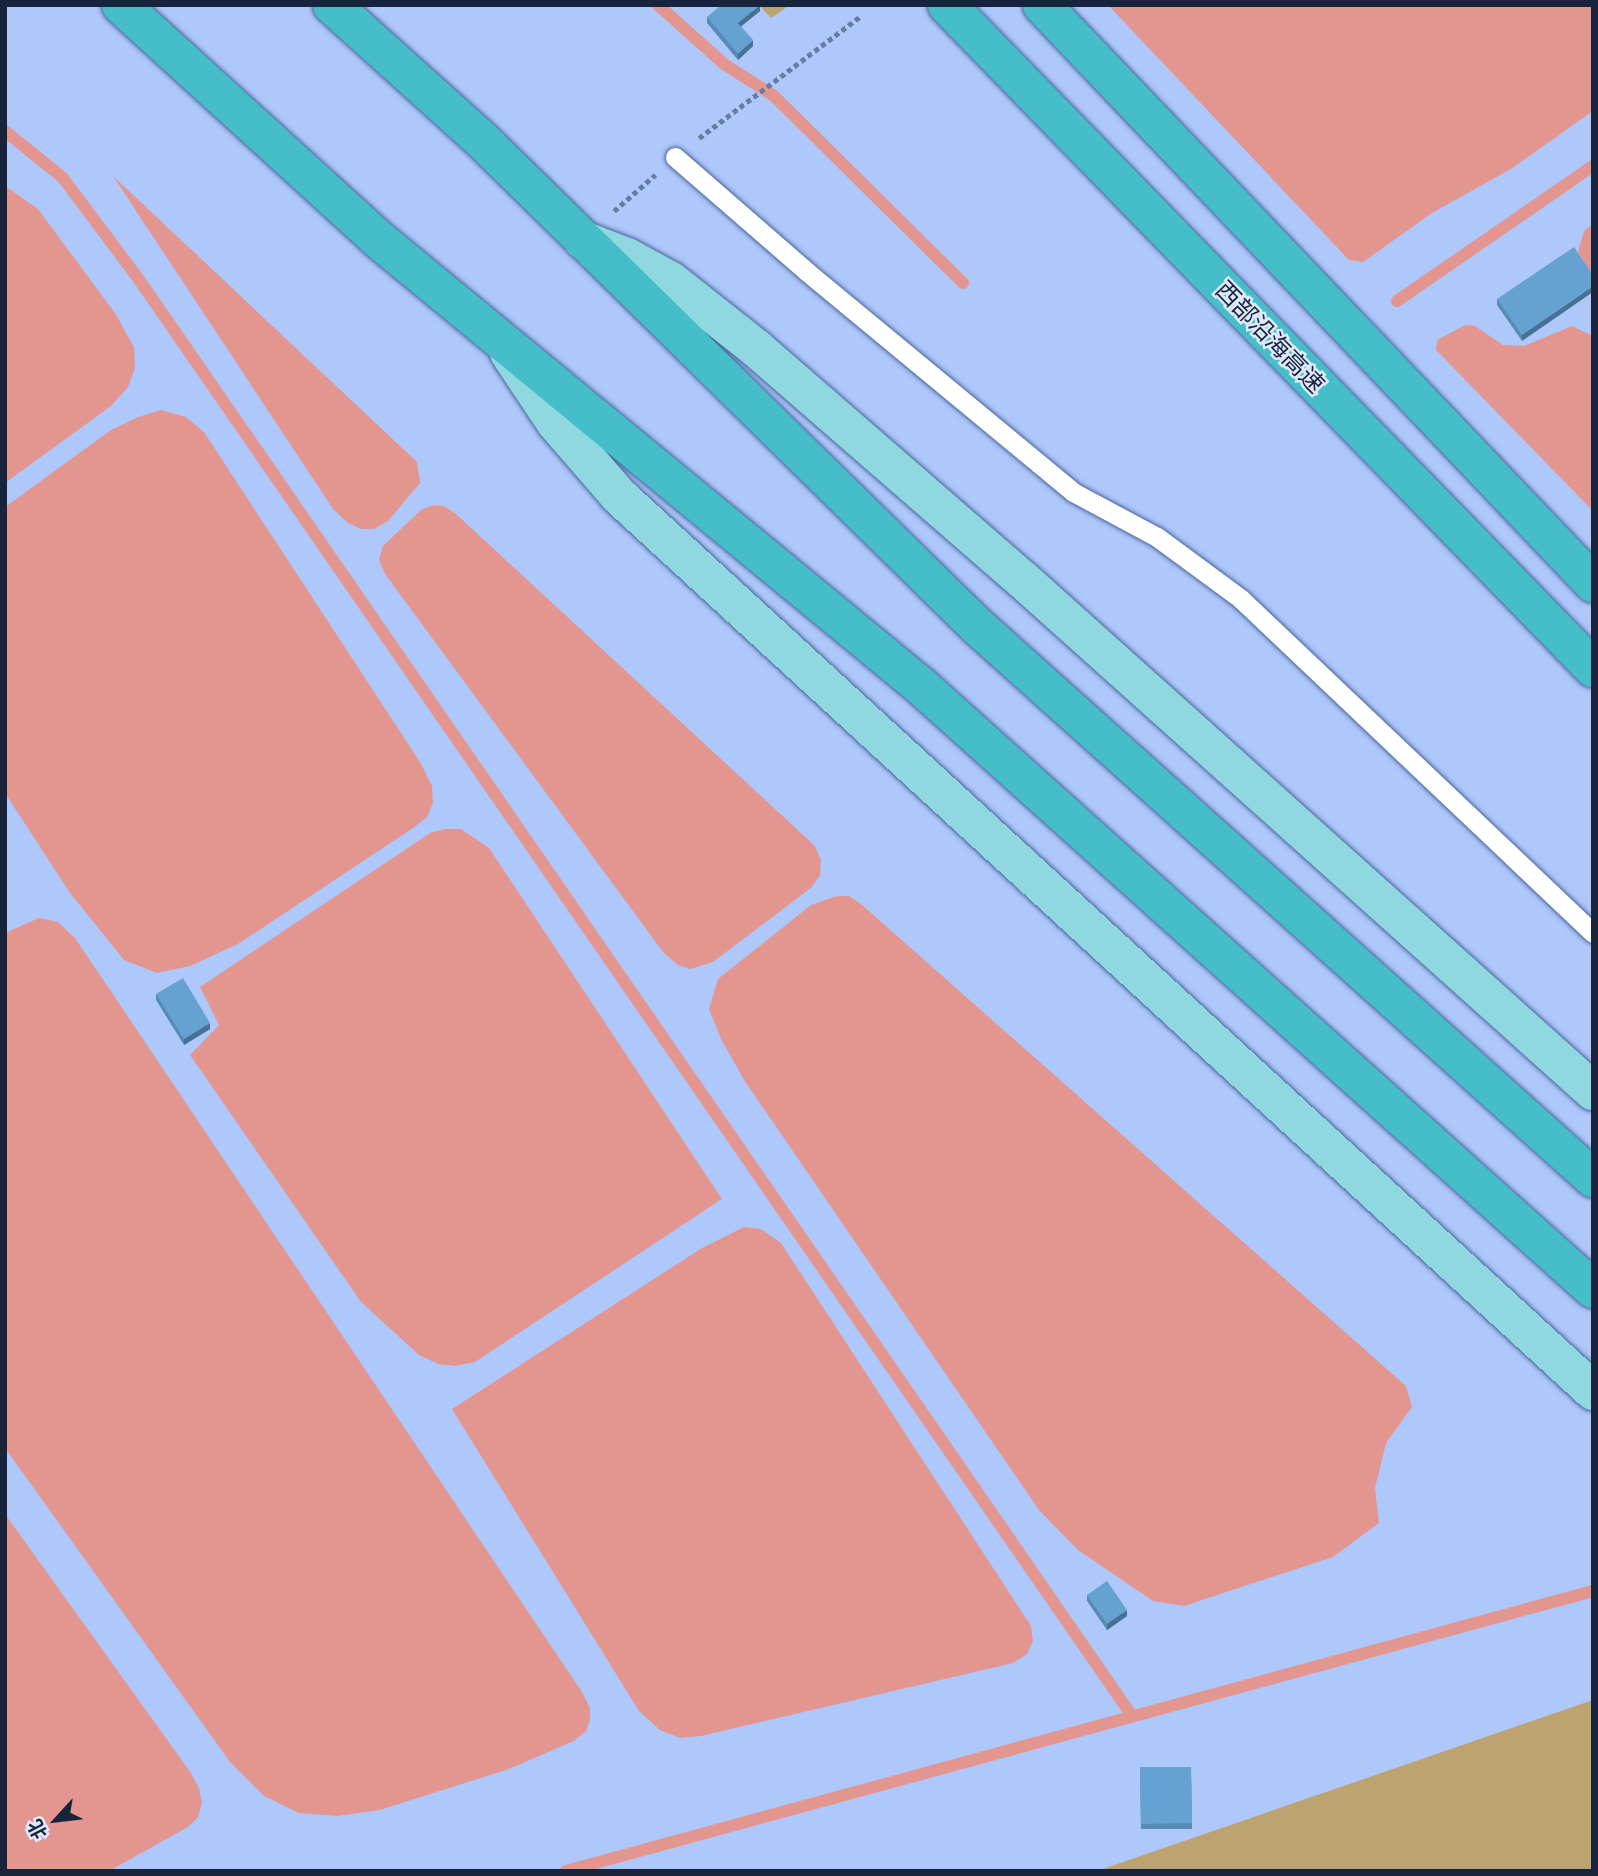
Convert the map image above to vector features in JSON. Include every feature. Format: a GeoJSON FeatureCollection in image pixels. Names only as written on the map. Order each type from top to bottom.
{"type":"FeatureCollection","features":[{"type":"Feature","properties":{"kind":"highway"},"geometry":{"type":"LineString","coordinates":[[121,5],[378,239],[922,687],[1593,1289]]}},
{"type":"Feature","properties":{"kind":"highway"},"geometry":{"type":"LineString","coordinates":[[331,5],[482,140],[976,625],[1593,1178]]}},
{"type":"Feature","properties":{"kind":"highway","name":"西部沿海高速"},"geometry":{"type":"LineString","coordinates":[[947,5],[1593,668]]}},
{"type":"Feature","properties":{"kind":"highway"},"geometry":{"type":"LineString","coordinates":[[1042,5],[1593,583]]}},
{"type":"Feature","properties":{"kind":"main road"},"geometry":{"type":"LineString","coordinates":[[582,239],[627,257],[671,281],[757,349],[1023,580],[1593,1091]]}},
{"type":"Feature","properties":{"kind":"main road"},"geometry":{"type":"LineString","coordinates":[[502,343],[555,422],[619,496],[1593,1391]]}},
{"type":"Feature","properties":{"kind":"lane"},"geometry":{"type":"LineString","coordinates":[[675,157],[806,271],[1073,492],[1157,537],[1241,600],[1593,933]]}},
{"type":"Feature","properties":{"kind":"path"},"geometry":{"type":"LineString","coordinates":[[582,239],[675,157],[861,16]]}},
{"type":"Feature","properties":{"kind":"shaded area"},"geometry":{"type":"Polygon","coordinates":[[[759,5],[790,5],[771,18],[759,5]]]}},
{"type":"Feature","properties":{"kind":"shaded area"},"geometry":{"type":"Polygon","coordinates":[[[1108,5],[1593,5],[1593,111],[1511,169],[1432,213],[1363,262],[1349,260],[1108,5]]]}},
{"type":"Feature","properties":{"kind":"shaded area"},"geometry":{"type":"Polygon","coordinates":[[[113,176],[417,462],[420,483],[388,521],[374,529],[361,529],[348,523],[333,509],[113,176]]]}},
{"type":"Feature","properties":{"kind":"shaded area"},"geometry":{"type":"Polygon","coordinates":[[[5,186],[38,209],[115,313],[134,347],[135,368],[128,387],[111,406],[5,483],[5,186]]]}},
{"type":"Feature","properties":{"kind":"shaded area"},"geometry":{"type":"Polygon","coordinates":[[[1593,224],[1593,276],[1578,252],[1584,231],[1593,224]]]}},
{"type":"Feature","properties":{"kind":"shaded area"},"geometry":{"type":"Polygon","coordinates":[[[1465,325],[1475,326],[1503,345],[1524,346],[1572,326],[1593,336],[1593,511],[1436,350],[1437,340],[1465,325]]]}},
{"type":"Feature","properties":{"kind":"shaded area"},"geometry":{"type":"Polygon","coordinates":[[[161,410],[186,417],[204,432],[420,762],[432,786],[433,803],[427,817],[413,828],[238,944],[190,966],[157,973],[124,960],[70,893],[5,793],[5,507],[111,430],[161,410]]]}},
{"type":"Feature","properties":{"kind":"shaded area"},"geometry":{"type":"Polygon","coordinates":[[[433,505],[444,506],[456,514],[815,846],[821,860],[820,875],[812,887],[713,962],[690,969],[678,965],[663,952],[385,574],[379,560],[383,546],[421,510],[433,505]]]}},
{"type":"Feature","properties":{"kind":"shaded area"},"geometry":{"type":"Polygon","coordinates":[[[461,829],[489,848],[722,1199],[475,1362],[455,1366],[438,1364],[419,1355],[361,1302],[190,1055],[219,1025],[200,987],[430,833],[461,829]]]}},
{"type":"Feature","properties":{"kind":"shaded area"},"geometry":{"type":"Polygon","coordinates":[[[837,896],[849,896],[861,904],[1406,1386],[1412,1407],[1386,1443],[1375,1488],[1379,1523],[1333,1557],[1184,1606],[1153,1601],[1078,1550],[1039,1510],[746,1083],[722,1041],[709,1009],[718,979],[811,905],[837,896]]]}},
{"type":"Feature","properties":{"kind":"shaded area"},"geometry":{"type":"Polygon","coordinates":[[[39,918],[58,922],[75,938],[582,1692],[590,1708],[590,1720],[586,1731],[574,1741],[509,1769],[380,1810],[338,1816],[299,1813],[264,1796],[230,1762],[5,1448],[5,933],[39,918]]]}},
{"type":"Feature","properties":{"kind":"shaded area"},"geometry":{"type":"Polygon","coordinates":[[[744,1227],[761,1229],[781,1243],[1031,1626],[1033,1641],[1027,1654],[1013,1663],[701,1736],[680,1738],[660,1730],[639,1711],[452,1409],[702,1248],[744,1227]]]}},
{"type":"Feature","properties":{"kind":"shaded area"},"geometry":{"type":"Polygon","coordinates":[[[5,1514],[191,1773],[199,1788],[202,1803],[198,1817],[188,1827],[109,1871],[5,1871],[5,1514]]]}},
{"type":"Feature","properties":{"kind":"shaded area"},"geometry":{"type":"Polygon","coordinates":[[[1593,1700],[1593,1871],[1097,1871],[1593,1700]]]}},
{"type":"Feature","properties":{"kind":"building"},"geometry":{"type":"Polygon","coordinates":[[[721,5],[760,5],[738,23],[753,40],[738,54],[707,17],[721,5]]]}},
{"type":"Feature","properties":{"kind":"building"},"geometry":{"type":"Polygon","coordinates":[[[1574,247],[1593,275],[1593,286],[1522,335],[1497,299],[1574,247]]]}},
{"type":"Feature","properties":{"kind":"building"},"geometry":{"type":"Polygon","coordinates":[[[183,978],[210,1023],[184,1039],[156,994],[183,978]]]}},
{"type":"Feature","properties":{"kind":"building"},"geometry":{"type":"Polygon","coordinates":[[[1107,1581],[1127,1610],[1107,1624],[1087,1595],[1107,1581]]]}},
{"type":"Feature","properties":{"kind":"building"},"geometry":{"type":"Polygon","coordinates":[[[1140,1767],[1191,1767],[1192,1823],[1141,1824],[1140,1767]]]}},
{"type":"Feature","properties":{"kind":"waterway"},"geometry":{"type":"LineString","coordinates":[[658,5],[724,64],[774,96],[963,283]]}},
{"type":"Feature","properties":{"kind":"waterway"},"geometry":{"type":"LineString","coordinates":[[5,131],[63,178],[140,281],[1132,1716]]}},
{"type":"Feature","properties":{"kind":"waterway"},"geometry":{"type":"LineString","coordinates":[[1397,301],[1593,166]]}},
{"type":"Feature","properties":{"kind":"waterway"},"geometry":{"type":"LineString","coordinates":[[566,1871],[1593,1591]]}}]}
